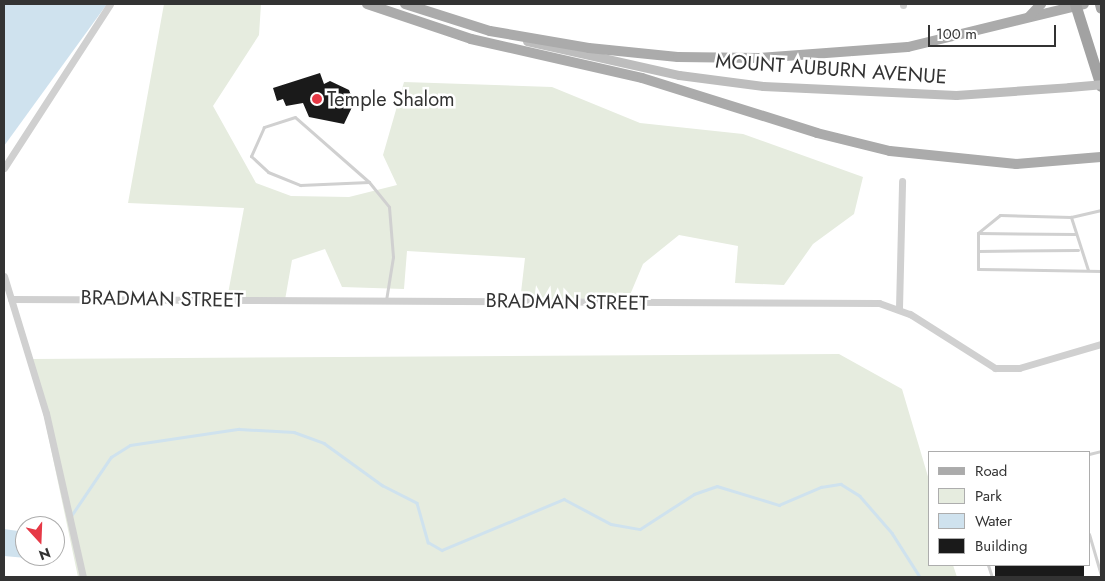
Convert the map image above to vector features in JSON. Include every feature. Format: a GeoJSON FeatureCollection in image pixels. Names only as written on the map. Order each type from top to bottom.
{"type":"FeatureCollection","features":[{"type":"Feature","properties":{"kind":"highway"},"geometry":{"type":"LineString","coordinates":[[1100,4],[1101,8]]}},
{"type":"Feature","properties":{"kind":"highway"},"geometry":{"type":"LineString","coordinates":[[1079,5],[1101,85]]}},
{"type":"Feature","properties":{"kind":"main road","name":"MOUNT AUBURN AVENUE"},"geometry":{"type":"LineString","coordinates":[[367,4],[471,38],[608,70],[679,75],[840,92],[956,95],[1101,85]]}},
{"type":"Feature","properties":{"kind":"main road","name":"MOUNT AUBURN AVENUE"},"geometry":{"type":"LineString","coordinates":[[404,4],[490,31],[679,75]]}},
{"type":"Feature","properties":{"kind":"main road"},"geometry":{"type":"LineString","coordinates":[[1029,17],[1041,4]]}},
{"type":"Feature","properties":{"kind":"main road"},"geometry":{"type":"LineString","coordinates":[[490,31],[632,54],[758,58],[908,47],[1079,5]]}},
{"type":"Feature","properties":{"kind":"main road"},"geometry":{"type":"LineString","coordinates":[[608,70],[890,151],[1016,164],[1099,159]]}},
{"type":"Feature","properties":{"kind":"street"},"geometry":{"type":"LineString","coordinates":[[4,168],[110,4]]}},
{"type":"Feature","properties":{"kind":"street"},"geometry":{"type":"LineString","coordinates":[[899,308],[902,181]]}},
{"type":"Feature","properties":{"kind":"street"},"geometry":{"type":"LineString","coordinates":[[4,276],[46,413],[66,512],[83,577]]}},
{"type":"Feature","properties":{"kind":"street","name":"BRADMAN STREET"},"geometry":{"type":"LineString","coordinates":[[11,298],[844,303],[899,308],[995,368],[1019,368],[1101,344]]}},
{"type":"Feature","properties":{"kind":"lane"},"geometry":{"type":"LineString","coordinates":[[370,182],[300,185],[268,172],[251,156],[264,127],[295,117],[370,182],[389,207],[394,258],[386,300]]}},
{"type":"Feature","properties":{"kind":"lane"},"geometry":{"type":"LineString","coordinates":[[978,233],[1000,215],[1071,216],[1101,210]]}},
{"type":"Feature","properties":{"kind":"lane"},"geometry":{"type":"LineString","coordinates":[[1071,216],[1078,250],[1088,270]]}},
{"type":"Feature","properties":{"kind":"lane"},"geometry":{"type":"LineString","coordinates":[[978,233],[1074,234]]}},
{"type":"Feature","properties":{"kind":"lane"},"geometry":{"type":"LineString","coordinates":[[978,233],[978,269],[1101,271]]}},
{"type":"Feature","properties":{"kind":"lane"},"geometry":{"type":"LineString","coordinates":[[978,251],[1078,250]]}},
{"type":"Feature","properties":{"kind":"lane"},"geometry":{"type":"LineString","coordinates":[[1090,537],[1101,575]]}},
{"type":"Feature","properties":{"kind":"green space"},"geometry":{"type":"Polygon","coordinates":[[[164,4],[261,4],[259,35],[213,106],[256,183],[291,196],[349,197],[397,185],[383,155],[404,82],[552,87],[640,123],[743,134],[863,177],[854,214],[813,244],[784,285],[735,283],[738,246],[679,235],[643,264],[627,302],[520,301],[525,258],[407,251],[404,289],[342,287],[325,249],[292,260],[285,300],[227,299],[244,208],[128,203],[164,4]]]}},
{"type":"Feature","properties":{"kind":"green space"},"geometry":{"type":"Polygon","coordinates":[[[839,354],[902,389],[928,477],[928,566],[953,566],[957,577],[78,577],[32,359],[839,354]]]}},
{"type":"Feature","properties":{"kind":"water"},"geometry":{"type":"Polygon","coordinates":[[[4,4],[107,4],[4,146],[4,4]]]}},
{"type":"Feature","properties":{"kind":"water"},"geometry":{"type":"Polygon","coordinates":[[[4,529],[15,531],[15,557],[4,556],[4,529]]]}},
{"type":"Feature","properties":{"kind":"building","name":"Temple Shalom"},"geometry":{"type":"Polygon","coordinates":[[[320,73],[324,84],[330,81],[349,90],[354,103],[344,124],[309,117],[303,103],[286,106],[283,99],[277,101],[273,88],[320,73]]]}},
{"type":"Feature","properties":{"kind":"building"},"geometry":{"type":"Polygon","coordinates":[[[995,566],[1084,566],[1084,577],[995,577],[995,566]]]}},
{"type":"Feature","properties":{"kind":"waterway"},"geometry":{"type":"LineString","coordinates":[[71,516],[111,457],[130,445],[239,429],[294,432],[324,443],[382,485],[417,503],[428,542],[442,550],[564,499],[611,524],[640,529],[694,494],[717,486],[779,505],[821,487],[841,484],[860,496],[892,533],[920,577]]}},
{"type":"Feature","properties":{"kind":"place","name":"Temple Shalom"},"geometry":{"type":"Point","coordinates":[317,99]}}]}
